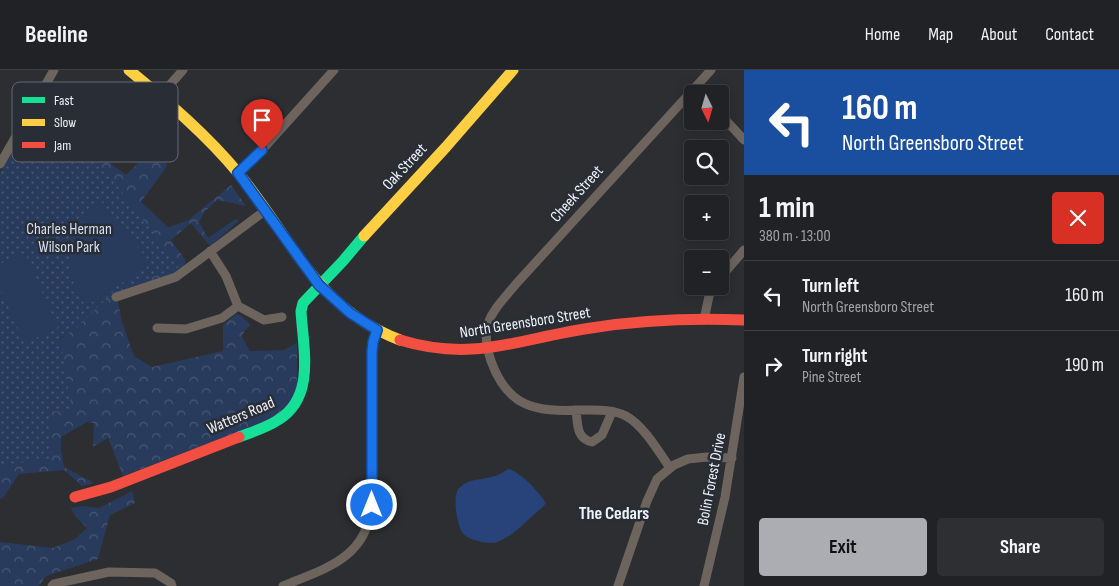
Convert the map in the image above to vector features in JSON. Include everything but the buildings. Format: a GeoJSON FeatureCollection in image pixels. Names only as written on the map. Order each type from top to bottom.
{"type":"FeatureCollection","features":[{"type":"Feature","properties":{"kind":"main road","name":"North Greensboro Street"},"geometry":{"type":"LineString","coordinates":[[129,70],[143,82]]}},
{"type":"Feature","properties":{"kind":"main road","name":"Oak Street"},"geometry":{"type":"LineString","coordinates":[[319,285],[446,147],[513,70]]}},
{"type":"Feature","properties":{"kind":"main road","name":"North Greensboro Street"},"geometry":{"type":"LineString","coordinates":[[178,113],[238,173],[319,285],[350,313],[377,330],[401,340],[430,348],[457,350],[488,348],[584,329],[638,323],[744,320]]}},
{"type":"Feature","properties":{"kind":"main road","name":"Watters Road"},"geometry":{"type":"LineString","coordinates":[[75,497],[111,487],[269,425],[286,416],[298,402],[304,385],[302,311],[306,297],[319,285]]}},
{"type":"Feature","properties":{"kind":"street"},"geometry":{"type":"LineString","coordinates":[[47,82],[54,70]]}},
{"type":"Feature","properties":{"kind":"street"},"geometry":{"type":"LineString","coordinates":[[172,82],[183,70]]}},
{"type":"Feature","properties":{"kind":"street"},"geometry":{"type":"LineString","coordinates":[[238,173],[262,150],[334,70]]}},
{"type":"Feature","properties":{"kind":"street","name":"Cheek Street"},"geometry":{"type":"LineString","coordinates":[[701,85],[711,70]]}},
{"type":"Feature","properties":{"kind":"street","name":"Cheek Street"},"geometry":{"type":"LineString","coordinates":[[612,412],[540,410],[514,398],[502,385],[496,373],[488,348],[487,324],[492,312],[585,207],[684,105]]}},
{"type":"Feature","properties":{"kind":"street"},"geometry":{"type":"LineString","coordinates":[[729,124],[744,140]]}},
{"type":"Feature","properties":{"kind":"street"},"geometry":{"type":"LineString","coordinates":[[0,164],[12,143]]}},
{"type":"Feature","properties":{"kind":"street"},"geometry":{"type":"LineString","coordinates":[[116,297],[176,277],[266,210]]}},
{"type":"Feature","properties":{"kind":"street"},"geometry":{"type":"LineString","coordinates":[[729,268],[744,250]]}},
{"type":"Feature","properties":{"kind":"street"},"geometry":{"type":"LineString","coordinates":[[210,251],[226,276],[238,306],[264,320],[282,317]]}},
{"type":"Feature","properties":{"kind":"street"},"geometry":{"type":"LineString","coordinates":[[704,320],[710,295]]}},
{"type":"Feature","properties":{"kind":"street"},"geometry":{"type":"LineString","coordinates":[[157,328],[186,329],[222,318],[238,306]]}},
{"type":"Feature","properties":{"kind":"street"},"geometry":{"type":"LineString","coordinates":[[283,586],[338,563],[354,549],[366,529],[372,505],[373,342],[377,330]]}},
{"type":"Feature","properties":{"kind":"street","name":"Bolin Forest Drive"},"geometry":{"type":"LineString","coordinates":[[704,586],[719,525],[732,458],[744,377]]}},
{"type":"Feature","properties":{"kind":"street"},"geometry":{"type":"LineString","coordinates":[[576,410],[581,437],[592,442],[602,435],[612,412],[626,416],[641,428],[670,468]]}},
{"type":"Feature","properties":{"kind":"street"},"geometry":{"type":"LineString","coordinates":[[618,586],[657,479],[674,465],[688,459],[707,457],[732,458]]}},
{"type":"Feature","properties":{"kind":"street"},"geometry":{"type":"LineString","coordinates":[[52,586],[109,572],[155,572],[171,582],[172,586]]}},
{"type":"Feature","properties":{"kind":"green space","name":"Charles Herman Wilson Park"},"geometry":{"type":"Polygon","coordinates":[[[12,151],[12,162],[93,162],[111,178],[179,267],[113,292],[74,330],[60,338],[72,412],[50,411],[52,459],[0,465],[0,172],[12,151]]]}},
{"type":"Feature","properties":{"kind":"green space"},"geometry":{"type":"Polygon","coordinates":[[[41,162],[109,162],[126,175],[138,162],[165,162],[167,166],[141,202],[168,227],[187,221],[231,185],[246,206],[217,200],[204,212],[199,222],[208,238],[236,219],[239,221],[210,246],[191,223],[171,240],[185,259],[185,266],[174,275],[117,297],[122,322],[134,356],[152,367],[223,351],[223,325],[236,314],[240,315],[251,325],[245,330],[242,337],[250,351],[284,350],[297,343],[297,396],[289,412],[123,476],[108,438],[93,447],[94,423],[87,422],[61,437],[61,450],[64,467],[94,483],[82,486],[64,470],[19,474],[3,498],[0,499],[0,363],[51,344],[75,326],[41,162]]]}},
{"type":"Feature","properties":{"kind":"green space"},"geometry":{"type":"Polygon","coordinates":[[[102,202],[149,261],[147,267],[86,306],[75,286],[70,263],[71,251],[78,228],[85,218],[102,202]]]}},
{"type":"Feature","properties":{"kind":"green space"},"geometry":{"type":"Polygon","coordinates":[[[25,253],[58,328],[24,343],[0,288],[0,264],[25,253]]]}},
{"type":"Feature","properties":{"kind":"green space"},"geometry":{"type":"Polygon","coordinates":[[[132,491],[135,503],[110,515],[98,559],[46,576],[39,586],[0,586],[0,542],[53,548],[75,539],[87,528],[75,516],[71,508],[83,506],[99,508],[132,491]]]}},
{"type":"Feature","properties":{"kind":"shaded area"},"geometry":{"type":"Polygon","coordinates":[[[509,469],[529,483],[546,503],[516,531],[497,542],[478,541],[464,535],[457,517],[456,497],[459,488],[467,482],[497,475],[509,469]]]}},
{"type":"Feature","properties":{"kind":"traffic: fast"},"geometry":{"type":"LineString","coordinates":[[239,437],[264,428],[278,420],[290,410],[298,398],[303,385],[305,356],[301,311],[303,303],[364,236]]}},
{"type":"Feature","properties":{"kind":"traffic: slow"},"geometry":{"type":"LineString","coordinates":[[129,70],[144,82]]}},
{"type":"Feature","properties":{"kind":"traffic: slow"},"geometry":{"type":"LineString","coordinates":[[364,236],[446,147],[513,70]]}},
{"type":"Feature","properties":{"kind":"traffic: slow"},"geometry":{"type":"LineString","coordinates":[[178,111],[214,146],[239,174],[308,269],[326,290],[346,310],[371,326],[400,340]]}},
{"type":"Feature","properties":{"kind":"traffic: jam"},"geometry":{"type":"LineString","coordinates":[[400,340],[427,346],[475,349],[565,332],[629,323],[706,319],[744,320]]}},
{"type":"Feature","properties":{"kind":"traffic: jam"},"geometry":{"type":"LineString","coordinates":[[75,497],[111,487],[239,437]]}},
{"type":"Feature","properties":{"kind":"district","name":"The Cedars"},"geometry":{"type":"Point","coordinates":[614,513]}},
{"type":"Feature","properties":{"kind":"route"},"geometry":{"type":"LineString","coordinates":[[262,150],[238,173],[319,285],[350,313],[377,330],[372,352],[372,505]]}}]}
